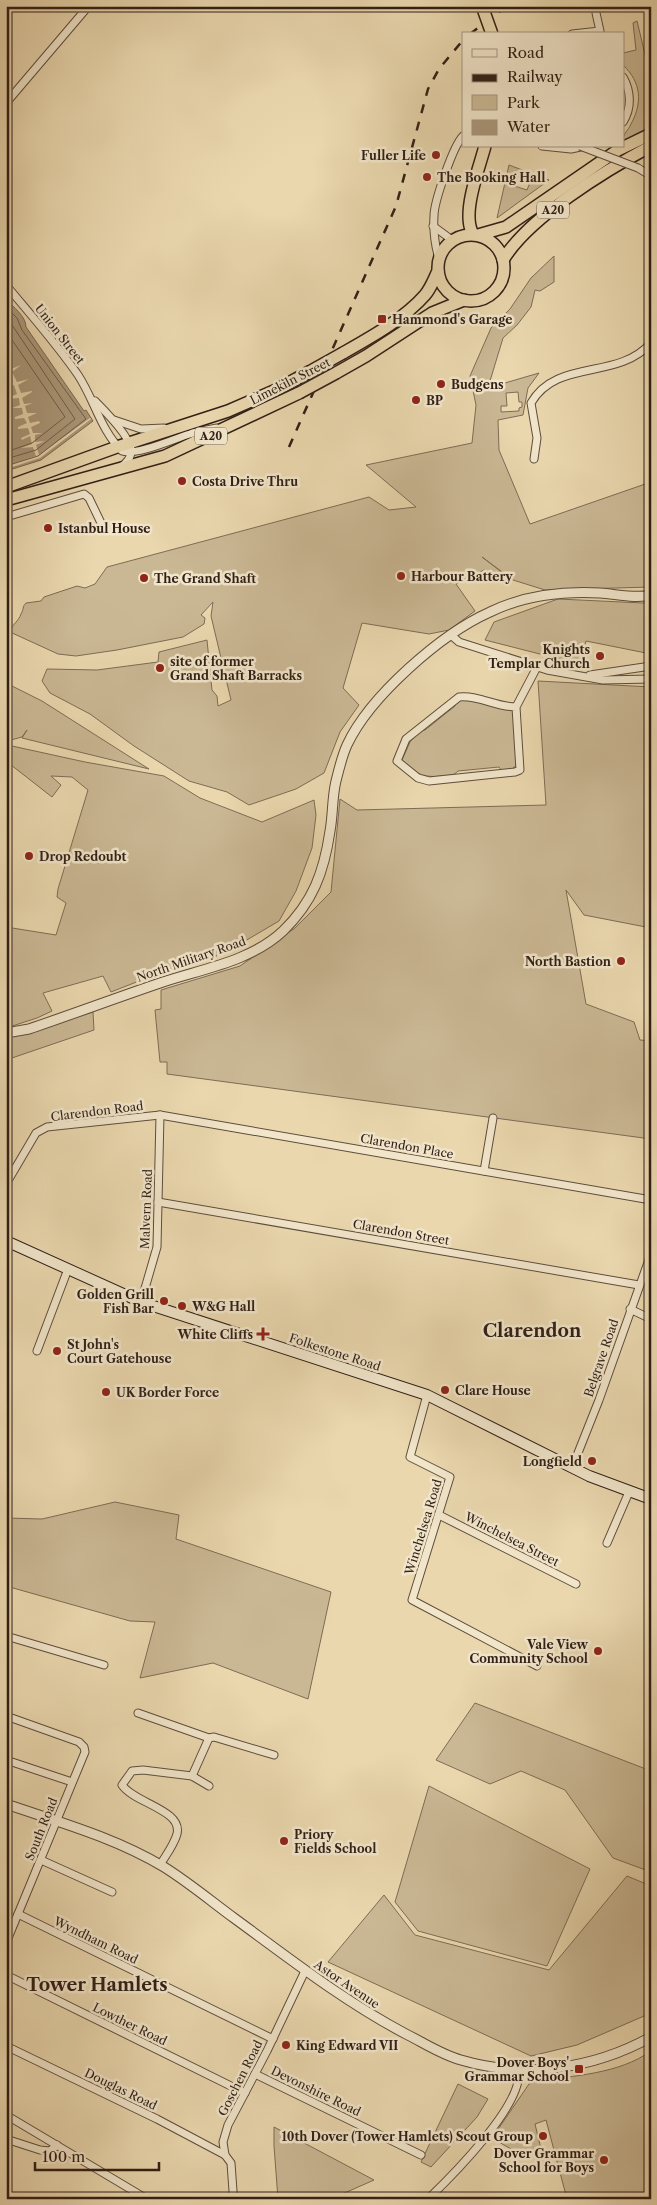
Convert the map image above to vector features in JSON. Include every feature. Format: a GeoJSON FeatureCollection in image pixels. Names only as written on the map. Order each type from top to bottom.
{"type":"FeatureCollection","features":[{"type":"Feature","properties":{"kind":"highway"},"geometry":{"type":"LineString","coordinates":[[482,6],[491,32]]}},
{"type":"Feature","properties":{"kind":"highway","name":"A20"},"geometry":{"type":"LineString","coordinates":[[624,148],[651,134]]}},
{"type":"Feature","properties":{"kind":"highway","name":"A20"},"geometry":{"type":"LineString","coordinates":[[503,260],[526,230],[612,168],[651,146]]}},
{"type":"Feature","properties":{"kind":"highway"},"geometry":{"type":"LineString","coordinates":[[468,213],[470,229],[476,235],[485,238],[497,247],[503,260],[502,281],[494,292],[482,299],[464,300],[453,296],[444,287],[438,265],[446,245],[453,239],[468,213],[484,148]]}},
{"type":"Feature","properties":{"kind":"highway","name":"A20"},"geometry":{"type":"LineString","coordinates":[[476,235],[506,227],[611,154],[623,148]]}},
{"type":"Feature","properties":{"kind":"highway"},"geometry":{"type":"LineString","coordinates":[[453,239],[476,235]]}},
{"type":"Feature","properties":{"kind":"highway","name":"Limekiln Street"},"geometry":{"type":"LineString","coordinates":[[131,448],[248,403],[343,353],[374,334],[418,302],[427,293],[438,265]]}},
{"type":"Feature","properties":{"kind":"highway","name":"Limekiln Street"},"geometry":{"type":"LineString","coordinates":[[120,469],[174,453],[238,423],[299,393],[366,356],[432,313],[464,300]]}},
{"type":"Feature","properties":{"kind":"highway","name":"A20"},"geometry":{"type":"LineString","coordinates":[[6,487],[117,447],[131,448]]}},
{"type":"Feature","properties":{"kind":"highway","name":"A20"},"geometry":{"type":"LineString","coordinates":[[6,500],[120,469]]}},
{"type":"Feature","properties":{"kind":"main road","name":"Folkestone Road"},"geometry":{"type":"LineString","coordinates":[[6,1241],[141,1302],[427,1395],[572,1468],[629,1492],[651,1499]]}},
{"type":"Feature","properties":{"kind":"street"},"geometry":{"type":"LineString","coordinates":[[6,103],[86,9]]}},
{"type":"Feature","properties":{"kind":"street"},"geometry":{"type":"LineString","coordinates":[[591,32],[600,31],[596,13]]}},
{"type":"Feature","properties":{"kind":"street"},"geometry":{"type":"LineString","coordinates":[[624,78],[627,84],[629,102],[624,119]]}},
{"type":"Feature","properties":{"kind":"street"},"geometry":{"type":"LineString","coordinates":[[438,265],[433,226],[434,213],[454,149],[462,137]]}},
{"type":"Feature","properties":{"kind":"street"},"geometry":{"type":"LineString","coordinates":[[561,148],[576,148]]}},
{"type":"Feature","properties":{"kind":"street"},"geometry":{"type":"LineString","coordinates":[[585,148],[638,168],[651,176]]}},
{"type":"Feature","properties":{"kind":"street"},"geometry":{"type":"LineString","coordinates":[[433,226],[453,239]]}},
{"type":"Feature","properties":{"kind":"street","name":"Union Street"},"geometry":{"type":"LineString","coordinates":[[6,285],[63,354],[92,399],[101,420],[117,447]]}},
{"type":"Feature","properties":{"kind":"street"},"geometry":{"type":"LineString","coordinates":[[534,459],[537,438],[533,426],[531,404],[545,385],[560,378],[630,360],[643,352],[651,343]]}},
{"type":"Feature","properties":{"kind":"street","name":"Union Street"},"geometry":{"type":"LineString","coordinates":[[92,399],[113,420],[131,448]]}},
{"type":"Feature","properties":{"kind":"street","name":"Union Street"},"geometry":{"type":"LineString","coordinates":[[113,420],[141,429],[179,428]]}},
{"type":"Feature","properties":{"kind":"street"},"geometry":{"type":"LineString","coordinates":[[120,469],[127,462],[131,448],[238,423]]}},
{"type":"Feature","properties":{"kind":"street"},"geometry":{"type":"LineString","coordinates":[[56,502],[56,494],[62,484]]}},
{"type":"Feature","properties":{"kind":"street"},"geometry":{"type":"LineString","coordinates":[[6,517],[80,494],[87,495],[102,525]]}},
{"type":"Feature","properties":{"kind":"street","name":"North Military Road"},"geometry":{"type":"LineString","coordinates":[[6,1033],[29,1029],[160,983],[226,963],[271,942],[291,923],[309,901],[322,875],[330,832],[335,784],[347,744],[366,714],[401,676],[451,635],[487,613],[512,602],[560,592],[651,595]]}},
{"type":"Feature","properties":{"kind":"street"},"geometry":{"type":"LineString","coordinates":[[451,635],[459,642],[537,667],[620,680],[651,679]]}},
{"type":"Feature","properties":{"kind":"street"},"geometry":{"type":"LineString","coordinates":[[585,676],[651,666]]}},
{"type":"Feature","properties":{"kind":"street"},"geometry":{"type":"LineString","coordinates":[[516,706],[506,707],[470,696],[459,697],[406,739],[397,762],[418,778],[429,781],[520,770],[516,706],[537,667]]}},
{"type":"Feature","properties":{"kind":"street","name":"Clarendon Place"},"geometry":{"type":"LineString","coordinates":[[160,1115],[651,1200]]}},
{"type":"Feature","properties":{"kind":"street","name":"Clarendon Road"},"geometry":{"type":"LineString","coordinates":[[6,1184],[36,1133],[46,1127],[160,1115]]}},
{"type":"Feature","properties":{"kind":"street","name":"Malvern Road"},"geometry":{"type":"LineString","coordinates":[[141,1302],[157,1246],[160,1115]]}},
{"type":"Feature","properties":{"kind":"street"},"geometry":{"type":"LineString","coordinates":[[484,1171],[493,1118]]}},
{"type":"Feature","properties":{"kind":"street","name":"Clarendon Street"},"geometry":{"type":"LineString","coordinates":[[158,1202],[639,1285]]}},
{"type":"Feature","properties":{"kind":"street","name":"Belgrave Road"},"geometry":{"type":"LineString","coordinates":[[572,1468],[599,1400],[651,1254]]}},
{"type":"Feature","properties":{"kind":"street"},"geometry":{"type":"LineString","coordinates":[[37,1352],[68,1269]]}},
{"type":"Feature","properties":{"kind":"street"},"geometry":{"type":"LineString","coordinates":[[630,1309],[651,1319]]}},
{"type":"Feature","properties":{"kind":"street","name":"Winchelsea Road"},"geometry":{"type":"LineString","coordinates":[[427,1395],[410,1457],[450,1477],[412,1600],[536,1666]]}},
{"type":"Feature","properties":{"kind":"street"},"geometry":{"type":"LineString","coordinates":[[607,1542],[629,1492]]}},
{"type":"Feature","properties":{"kind":"street","name":"Winchelsea Street"},"geometry":{"type":"LineString","coordinates":[[439,1514],[576,1584]]}},
{"type":"Feature","properties":{"kind":"street"},"geometry":{"type":"LineString","coordinates":[[6,1636],[104,1664]]}},
{"type":"Feature","properties":{"kind":"street"},"geometry":{"type":"LineString","coordinates":[[138,1713],[209,1738],[214,1737],[274,1755]]}},
{"type":"Feature","properties":{"kind":"street","name":"South Road"},"geometry":{"type":"LineString","coordinates":[[6,1716],[79,1742],[84,1747],[84,1752],[41,1860],[6,1942]]}},
{"type":"Feature","properties":{"kind":"street"},"geometry":{"type":"LineString","coordinates":[[192,1776],[209,1738]]}},
{"type":"Feature","properties":{"kind":"street"},"geometry":{"type":"LineString","coordinates":[[6,1760],[72,1782]]}},
{"type":"Feature","properties":{"kind":"street"},"geometry":{"type":"LineString","coordinates":[[160,1865],[174,1841],[178,1828],[176,1822],[166,1813],[127,1792],[122,1785],[132,1771],[143,1770],[192,1776],[209,1786]]}},
{"type":"Feature","properties":{"kind":"street","name":"Astor Avenue"},"geometry":{"type":"LineString","coordinates":[[6,1804],[131,1850],[160,1865],[305,1971],[379,2020],[459,2060],[518,2070],[558,2068],[588,2062],[625,2051],[651,2037]]}},
{"type":"Feature","properties":{"kind":"street"},"geometry":{"type":"LineString","coordinates":[[41,1860],[112,1892]]}},
{"type":"Feature","properties":{"kind":"street","name":"Wyndham Road"},"geometry":{"type":"LineString","coordinates":[[18,1914],[273,2039]]}},
{"type":"Feature","properties":{"kind":"street"},"geometry":{"type":"LineString","coordinates":[[6,1920],[14,1923]]}},
{"type":"Feature","properties":{"kind":"street","name":"Goschen Road"},"geometry":{"type":"LineString","coordinates":[[232,2199],[234,2191],[231,2163],[225,2155],[223,2142],[228,2125],[273,2039],[305,1971]]}},
{"type":"Feature","properties":{"kind":"street","name":"Lowther Road"},"geometry":{"type":"LineString","coordinates":[[6,1975],[245,2094]]}},
{"type":"Feature","properties":{"kind":"street","name":"Douglas Road"},"geometry":{"type":"LineString","coordinates":[[6,2046],[157,2119],[225,2155]]}},
{"type":"Feature","properties":{"kind":"street"},"geometry":{"type":"LineString","coordinates":[[428,2199],[450,2178],[498,2120],[518,2083],[518,2070]]}},
{"type":"Feature","properties":{"kind":"street","name":"Devonshire Road"},"geometry":{"type":"LineString","coordinates":[[254,2074],[421,2155]]}},
{"type":"Feature","properties":{"kind":"street"},"geometry":{"type":"LineString","coordinates":[[6,2115],[18,2124],[147,2199]]}},
{"type":"Feature","properties":{"kind":"street"},"geometry":{"type":"LineString","coordinates":[[6,2140],[50,2151],[57,2145]]}},
{"type":"Feature","properties":{"kind":"green space"},"geometry":{"type":"Polygon","coordinates":[[[637,21],[651,79],[651,95],[647,96],[651,126],[624,140],[624,136],[635,116],[638,100],[637,85],[634,78],[624,66],[624,53],[636,50],[633,23],[637,21]]]}},
{"type":"Feature","properties":{"kind":"green space"},"geometry":{"type":"Polygon","coordinates":[[[509,165],[549,180],[497,218],[509,165]],[[511,174],[508,184],[527,190],[531,180],[511,174]]]}},
{"type":"Feature","properties":{"kind":"green space"},"geometry":{"type":"Polygon","coordinates":[[[554,256],[554,282],[540,291],[535,290],[531,307],[517,325],[503,338],[490,381],[505,383],[539,373],[528,388],[523,415],[498,420],[499,450],[530,524],[651,482],[651,587],[545,590],[513,580],[482,557],[512,580],[484,570],[456,584],[475,611],[449,630],[429,634],[362,623],[343,688],[359,705],[340,732],[324,773],[296,789],[249,805],[227,792],[189,781],[134,746],[90,714],[50,693],[42,681],[47,669],[97,670],[158,662],[159,652],[207,640],[212,690],[217,696],[218,706],[231,700],[211,616],[213,602],[201,615],[205,618],[204,624],[183,637],[117,650],[76,656],[58,654],[10,632],[26,603],[41,601],[44,597],[77,586],[85,588],[95,584],[107,567],[369,497],[389,510],[416,507],[366,465],[472,443],[476,405],[470,376],[491,328],[510,309],[531,278],[554,256]],[[518,392],[506,393],[507,406],[501,406],[501,412],[519,411],[519,408],[522,407],[522,402],[519,402],[518,392]]]}},
{"type":"Feature","properties":{"kind":"green space"},"geometry":{"type":"Polygon","coordinates":[[[558,599],[643,603],[651,601],[651,654],[586,641],[579,664],[485,640],[494,622],[558,599]]]}},
{"type":"Feature","properties":{"kind":"green space"},"geometry":{"type":"Polygon","coordinates":[[[538,681],[651,687],[651,928],[584,915],[566,890],[586,1004],[634,1022],[640,1040],[651,1041],[651,1139],[167,1074],[167,1062],[160,1062],[155,1010],[161,1009],[161,990],[240,966],[295,928],[331,892],[340,799],[357,810],[546,805],[538,681]]]}},
{"type":"Feature","properties":{"kind":"green space"},"geometry":{"type":"Polygon","coordinates":[[[6,683],[42,701],[149,769],[22,738],[27,730],[22,737],[7,741],[12,746],[85,762],[164,776],[200,798],[262,822],[314,800],[316,815],[312,848],[296,891],[279,921],[223,954],[167,970],[111,992],[103,976],[43,993],[52,1011],[6,1028],[6,927],[56,935],[66,903],[57,897],[58,889],[88,790],[72,777],[51,776],[61,785],[52,797],[6,761],[6,683]]]}},
{"type":"Feature","properties":{"kind":"green space"},"geometry":{"type":"Polygon","coordinates":[[[467,699],[505,709],[513,708],[518,761],[516,766],[505,771],[502,771],[499,767],[458,771],[451,775],[436,776],[425,776],[411,769],[402,760],[410,742],[420,730],[425,730],[455,706],[456,700],[467,699]]]}},
{"type":"Feature","properties":{"kind":"green space"},"geometry":{"type":"Polygon","coordinates":[[[93,1012],[94,1030],[6,1060],[6,1037],[93,1012]]]}},
{"type":"Feature","properties":{"kind":"green space"},"geometry":{"type":"Polygon","coordinates":[[[115,1502],[179,1515],[176,1539],[331,1592],[308,1699],[213,1663],[140,1678],[155,1622],[130,1621],[6,1586],[6,1518],[42,1519],[115,1502]]]}},
{"type":"Feature","properties":{"kind":"green space"},"geometry":{"type":"Polygon","coordinates":[[[475,1703],[651,1771],[651,1872],[613,1858],[565,1790],[521,1771],[490,1784],[436,1760],[475,1703]]]}},
{"type":"Feature","properties":{"kind":"green space"},"geometry":{"type":"Polygon","coordinates":[[[429,1786],[590,1869],[547,1966],[418,1931],[395,1902],[429,1786]]]}},
{"type":"Feature","properties":{"kind":"green space"},"geometry":{"type":"Polygon","coordinates":[[[627,1876],[651,1886],[651,2013],[577,2045],[531,2056],[328,1962],[384,1895],[415,1935],[549,1970],[627,1876]]]}},
{"type":"Feature","properties":{"kind":"green space","name":"Dover Grammar School for Boys"},"geometry":{"type":"Polygon","coordinates":[[[651,2051],[651,2199],[567,2199],[546,2120],[535,2124],[542,2153],[523,2156],[492,2138],[529,2084],[535,2081],[595,2073],[625,2065],[651,2051]]]}},
{"type":"Feature","properties":{"kind":"green space"},"geometry":{"type":"Polygon","coordinates":[[[458,2084],[488,2099],[477,2117],[431,2167],[421,2162],[458,2084]]]}},
{"type":"Feature","properties":{"kind":"green space"},"geometry":{"type":"Polygon","coordinates":[[[274,2127],[374,2180],[331,2199],[278,2199],[274,2127]]]}},
{"type":"Feature","properties":{"kind":"water"},"geometry":{"type":"Polygon","coordinates":[[[6,299],[22,315],[26,327],[84,411],[86,410],[93,421],[41,460],[6,471],[6,299]]]}},
{"type":"Feature","properties":{"kind":"pier"},"geometry":{"type":"Polygon","coordinates":[[[6,361],[11,369],[21,365],[12,372],[17,382],[29,379],[18,385],[21,393],[32,391],[22,398],[24,404],[33,403],[25,406],[27,413],[37,413],[28,417],[30,423],[39,421],[40,423],[31,427],[33,433],[43,433],[35,435],[35,442],[45,441],[36,445],[39,455],[91,419],[40,458],[6,469],[6,466],[36,456],[33,447],[21,448],[32,444],[30,436],[22,440],[21,438],[30,434],[28,428],[18,429],[18,427],[27,423],[24,418],[15,419],[15,417],[23,414],[22,408],[12,408],[20,405],[19,398],[6,399],[17,394],[14,385],[6,387],[13,381],[9,374],[6,374],[6,361]]]}},
{"type":"Feature","properties":{"kind":"railway"},"geometry":{"type":"LineString","coordinates":[[473,32],[507,6]]}},
{"type":"Feature","properties":{"kind":"railway"},"geometry":{"type":"LineString","coordinates":[[289,447],[396,206],[428,89],[439,69],[462,41]]}},
{"type":"Feature","properties":{"kind":"place","name":"Fuller Life"},"geometry":{"type":"Point","coordinates":[436,155]}},
{"type":"Feature","properties":{"kind":"place","name":"The Booking Hall"},"geometry":{"type":"Point","coordinates":[427,177]}},
{"type":"Feature","properties":{"kind":"place","name":"Hammond's Garage"},"geometry":{"type":"Point","coordinates":[382,319]}},
{"type":"Feature","properties":{"kind":"place","name":"Budgens"},"geometry":{"type":"Point","coordinates":[441,384]}},
{"type":"Feature","properties":{"kind":"place","name":"BP"},"geometry":{"type":"Point","coordinates":[416,400]}},
{"type":"Feature","properties":{"kind":"place","name":"Costa Drive Thru"},"geometry":{"type":"Point","coordinates":[182,481]}},
{"type":"Feature","properties":{"kind":"place","name":"Istanbul House"},"geometry":{"type":"Point","coordinates":[48,528]}},
{"type":"Feature","properties":{"kind":"place","name":"Harbour Battery"},"geometry":{"type":"Point","coordinates":[401,576]}},
{"type":"Feature","properties":{"kind":"place","name":"The Grand Shaft"},"geometry":{"type":"Point","coordinates":[144,578]}},
{"type":"Feature","properties":{"kind":"place","name":"Knights Templar Church"},"geometry":{"type":"Point","coordinates":[600,656]}},
{"type":"Feature","properties":{"kind":"place","name":"site of former Grand Shaft Barracks"},"geometry":{"type":"Point","coordinates":[160,668]}},
{"type":"Feature","properties":{"kind":"place","name":"Drop Redoubt"},"geometry":{"type":"Point","coordinates":[29,856]}},
{"type":"Feature","properties":{"kind":"place","name":"North Bastion"},"geometry":{"type":"Point","coordinates":[621,961]}},
{"type":"Feature","properties":{"kind":"place","name":"Golden Grill Fish Bar"},"geometry":{"type":"Point","coordinates":[164,1301]}},
{"type":"Feature","properties":{"kind":"place","name":"W&G Hall"},"geometry":{"type":"Point","coordinates":[182,1306]}},
{"type":"Feature","properties":{"kind":"place","name":"White Cliffs"},"geometry":{"type":"Point","coordinates":[263,1334]}},
{"type":"Feature","properties":{"kind":"place","name":"St John's Court Gatehouse"},"geometry":{"type":"Point","coordinates":[57,1351]}},
{"type":"Feature","properties":{"kind":"place","name":"Clare House"},"geometry":{"type":"Point","coordinates":[445,1390]}},
{"type":"Feature","properties":{"kind":"place","name":"UK Border Force"},"geometry":{"type":"Point","coordinates":[106,1392]}},
{"type":"Feature","properties":{"kind":"place","name":"Longfield"},"geometry":{"type":"Point","coordinates":[592,1461]}},
{"type":"Feature","properties":{"kind":"place","name":"Vale View Community School"},"geometry":{"type":"Point","coordinates":[598,1651]}},
{"type":"Feature","properties":{"kind":"place","name":"Priory Fields School"},"geometry":{"type":"Point","coordinates":[284,1841]}},
{"type":"Feature","properties":{"kind":"place","name":"King Edward VII"},"geometry":{"type":"Point","coordinates":[286,2045]}},
{"type":"Feature","properties":{"kind":"place","name":"Dover Boys' Grammar School"},"geometry":{"type":"Point","coordinates":[579,2069]}},
{"type":"Feature","properties":{"kind":"place","name":"10th Dover (Tower Hamlets) Scout Group"},"geometry":{"type":"Point","coordinates":[543,2136]}},
{"type":"Feature","properties":{"kind":"place","name":"Dover Grammar School for Boys"},"geometry":{"type":"Point","coordinates":[604,2160]}},
{"type":"Feature","properties":{"kind":"district","name":"Clarendon"},"geometry":{"type":"Point","coordinates":[532,1331]}},
{"type":"Feature","properties":{"kind":"district","name":"Tower Hamlets"},"geometry":{"type":"Point","coordinates":[97,1985]}}]}
